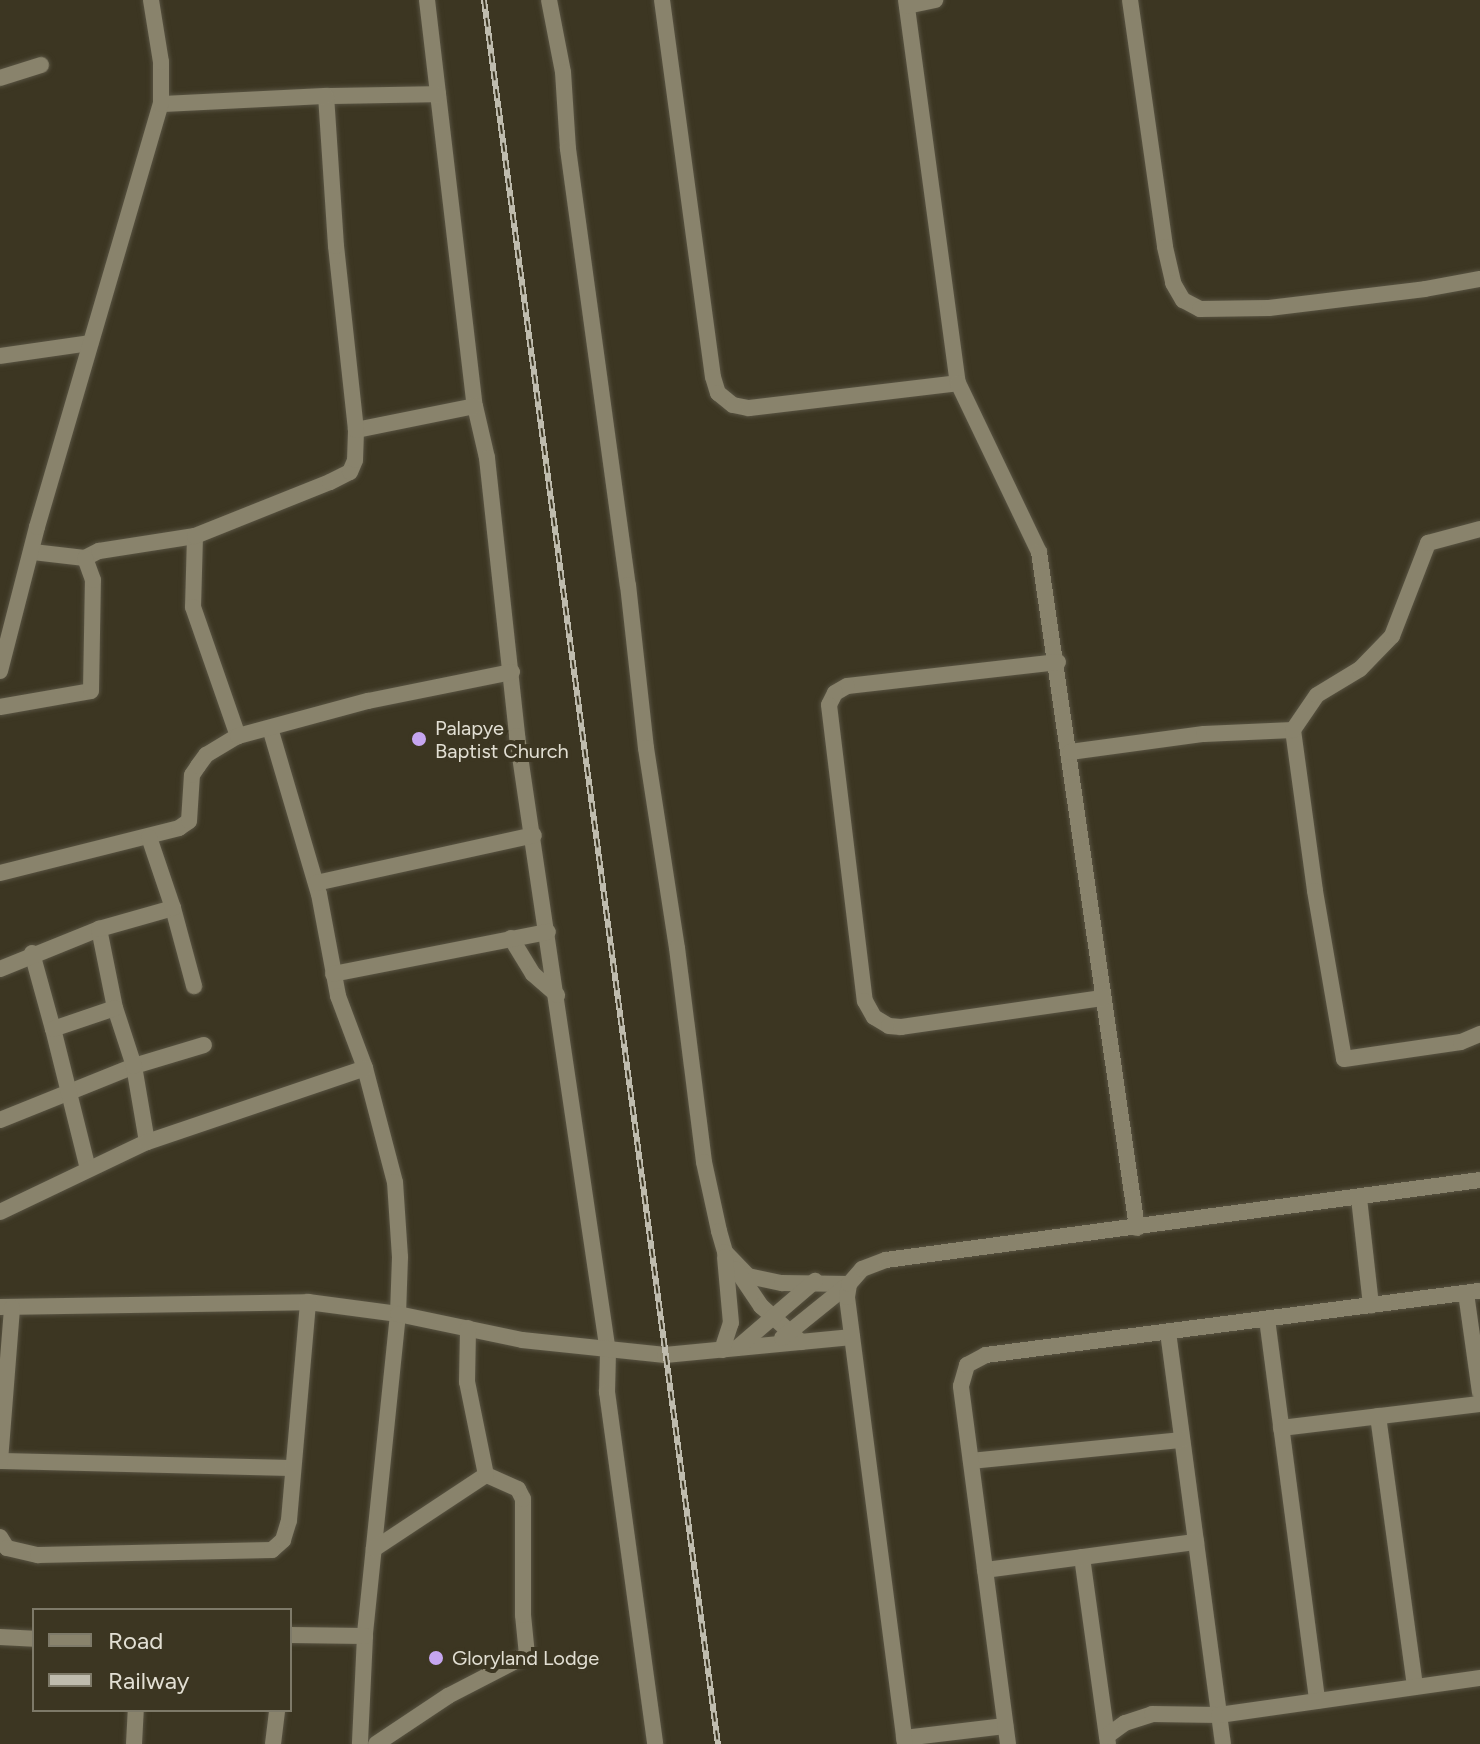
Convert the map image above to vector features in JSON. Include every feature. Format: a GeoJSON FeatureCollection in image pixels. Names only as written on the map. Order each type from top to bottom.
{"type":"FeatureCollection","features":[{"type":"Feature","properties":{"kind":"street"},"geometry":{"type":"LineString","coordinates":[[0,671],[90,343],[161,104],[161,62],[151,0]]}},
{"type":"Feature","properties":{"kind":"street"},"geometry":{"type":"LineString","coordinates":[[427,0],[475,406],[487,458],[517,736],[608,1352],[607,1392],[655,1744]]}},
{"type":"Feature","properties":{"kind":"street"},"geometry":{"type":"LineString","coordinates":[[549,0],[563,72],[568,149],[704,1162],[729,1258],[730,1349]]}},
{"type":"Feature","properties":{"kind":"street"},"geometry":{"type":"LineString","coordinates":[[662,0],[713,377],[718,393],[733,405],[749,408],[958,383]]}},
{"type":"Feature","properties":{"kind":"street"},"geometry":{"type":"LineString","coordinates":[[935,0],[906,3],[958,383],[1036,538],[1058,662],[1137,1228]]}},
{"type":"Feature","properties":{"kind":"street"},"geometry":{"type":"LineString","coordinates":[[1130,0],[1165,247],[1173,283],[1183,300],[1200,309],[1269,308],[1425,289],[1480,279]]}},
{"type":"Feature","properties":{"kind":"street"},"geometry":{"type":"LineString","coordinates":[[0,78],[41,65]]}},
{"type":"Feature","properties":{"kind":"street"},"geometry":{"type":"LineString","coordinates":[[161,104],[438,94]]}},
{"type":"Feature","properties":{"kind":"street"},"geometry":{"type":"LineString","coordinates":[[33,552],[85,558],[114,548],[195,536],[350,472],[355,460],[356,430],[336,246],[326,96]]}},
{"type":"Feature","properties":{"kind":"street"},"geometry":{"type":"LineString","coordinates":[[0,356],[90,343]]}},
{"type":"Feature","properties":{"kind":"street"},"geometry":{"type":"LineString","coordinates":[[356,430],[475,406]]}},
{"type":"Feature","properties":{"kind":"street"},"geometry":{"type":"LineString","coordinates":[[1480,529],[1428,543],[1392,636],[1360,669],[1317,695],[1293,730],[1315,891],[1344,1059],[1461,1042],[1480,1034]]}},
{"type":"Feature","properties":{"kind":"street"},"geometry":{"type":"LineString","coordinates":[[195,536],[193,607],[238,736]]}},
{"type":"Feature","properties":{"kind":"street"},"geometry":{"type":"LineString","coordinates":[[0,707],[91,691],[93,580],[85,558]]}},
{"type":"Feature","properties":{"kind":"street"},"geometry":{"type":"LineString","coordinates":[[1058,662],[847,686],[835,693],[829,705],[865,1001],[874,1017],[889,1026],[901,1027],[1103,998]]}},
{"type":"Feature","properties":{"kind":"street"},"geometry":{"type":"LineString","coordinates":[[0,873],[149,837],[189,821],[192,775],[206,755],[238,736],[410,691],[512,672]]}},
{"type":"Feature","properties":{"kind":"street"},"geometry":{"type":"LineString","coordinates":[[270,728],[316,883],[333,974],[365,1068],[395,1182],[400,1257],[398,1314],[365,1636],[360,1744]]}},
{"type":"Feature","properties":{"kind":"street"},"geometry":{"type":"LineString","coordinates":[[1070,752],[1204,734],[1293,730]]}},
{"type":"Feature","properties":{"kind":"street"},"geometry":{"type":"LineString","coordinates":[[316,883],[534,835]]}},
{"type":"Feature","properties":{"kind":"street"},"geometry":{"type":"LineString","coordinates":[[149,837],[173,908],[194,986]]}},
{"type":"Feature","properties":{"kind":"street"},"geometry":{"type":"LineString","coordinates":[[0,969],[32,953],[99,929],[173,908]]}},
{"type":"Feature","properties":{"kind":"street"},"geometry":{"type":"LineString","coordinates":[[99,929],[115,1008],[134,1066],[147,1142]]}},
{"type":"Feature","properties":{"kind":"street"},"geometry":{"type":"LineString","coordinates":[[333,974],[548,932]]}},
{"type":"Feature","properties":{"kind":"street"},"geometry":{"type":"LineString","coordinates":[[511,938],[533,974],[557,995]]}},
{"type":"Feature","properties":{"kind":"street"},"geometry":{"type":"LineString","coordinates":[[32,953],[71,1090],[88,1169]]}},
{"type":"Feature","properties":{"kind":"street"},"geometry":{"type":"LineString","coordinates":[[53,1029],[115,1008]]}},
{"type":"Feature","properties":{"kind":"street"},"geometry":{"type":"LineString","coordinates":[[0,1120],[134,1066],[204,1045]]}},
{"type":"Feature","properties":{"kind":"street"},"geometry":{"type":"LineString","coordinates":[[0,1212],[147,1142],[365,1068]]}},
{"type":"Feature","properties":{"kind":"street"},"geometry":{"type":"LineString","coordinates":[[795,1337],[872,1263],[1480,1180]]}},
{"type":"Feature","properties":{"kind":"street"},"geometry":{"type":"LineString","coordinates":[[1359,1198],[1371,1305]]}},
{"type":"Feature","properties":{"kind":"street"},"geometry":{"type":"LineString","coordinates":[[729,1258],[748,1276],[782,1283],[815,1281],[849,1284]]}},
{"type":"Feature","properties":{"kind":"street"},"geometry":{"type":"LineString","coordinates":[[729,1258],[773,1317],[795,1337]]}},
{"type":"Feature","properties":{"kind":"street"},"geometry":{"type":"LineString","coordinates":[[730,1349],[815,1281]]}},
{"type":"Feature","properties":{"kind":"street"},"geometry":{"type":"LineString","coordinates":[[849,1284],[852,1337],[905,1741],[1005,1726]]}},
{"type":"Feature","properties":{"kind":"street"},"geometry":{"type":"LineString","coordinates":[[1008,1744],[961,1386],[962,1373],[975,1359],[1473,1292],[1480,1392]]}},
{"type":"Feature","properties":{"kind":"street"},"geometry":{"type":"LineString","coordinates":[[0,1537],[7,1548],[38,1555],[272,1550],[283,1540],[289,1520],[308,1302]]}},
{"type":"Feature","properties":{"kind":"street"},"geometry":{"type":"LineString","coordinates":[[293,1468],[0,1461],[6,1307],[308,1302],[398,1314],[608,1352],[665,1355],[772,1345],[795,1337],[852,1337]]}},
{"type":"Feature","properties":{"kind":"street"},"geometry":{"type":"LineString","coordinates":[[1267,1319],[1317,1701]]}},
{"type":"Feature","properties":{"kind":"street"},"geometry":{"type":"LineString","coordinates":[[468,1328],[467,1382],[486,1475]]}},
{"type":"Feature","properties":{"kind":"street"},"geometry":{"type":"LineString","coordinates":[[1168,1332],[1223,1744]]}},
{"type":"Feature","properties":{"kind":"street"},"geometry":{"type":"LineString","coordinates":[[1281,1428],[1480,1404]]}},
{"type":"Feature","properties":{"kind":"street"},"geometry":{"type":"LineString","coordinates":[[1378,1416],[1415,1686]]}},
{"type":"Feature","properties":{"kind":"street"},"geometry":{"type":"LineString","coordinates":[[971,1461],[1182,1440]]}},
{"type":"Feature","properties":{"kind":"street"},"geometry":{"type":"LineString","coordinates":[[374,1549],[486,1475]]}},
{"type":"Feature","properties":{"kind":"street"},"geometry":{"type":"LineString","coordinates":[[376,1744],[448,1696],[527,1655],[523,1615],[523,1499],[518,1489],[486,1475]]}},
{"type":"Feature","properties":{"kind":"street"},"geometry":{"type":"LineString","coordinates":[[985,1570],[1196,1542]]}},
{"type":"Feature","properties":{"kind":"street"},"geometry":{"type":"LineString","coordinates":[[1082,1557],[1107,1740]]}},
{"type":"Feature","properties":{"kind":"street"},"geometry":{"type":"LineString","coordinates":[[292,1635],[365,1636]]}},
{"type":"Feature","properties":{"kind":"street"},"geometry":{"type":"LineString","coordinates":[[0,1637],[32,1639]]}},
{"type":"Feature","properties":{"kind":"street"},"geometry":{"type":"LineString","coordinates":[[1107,1740],[1125,1723],[1152,1714],[1219,1715],[1480,1678]]}},
{"type":"Feature","properties":{"kind":"street"},"geometry":{"type":"LineString","coordinates":[[134,1744],[136,1712]]}},
{"type":"Feature","properties":{"kind":"street"},"geometry":{"type":"LineString","coordinates":[[273,1744],[277,1712]]}},
{"type":"Feature","properties":{"kind":"railway"},"geometry":{"type":"LineString","coordinates":[[484,0],[718,1744]]}},
{"type":"Feature","properties":{"kind":"place","name":"Palapye Baptist Church"},"geometry":{"type":"Point","coordinates":[419,739]}},
{"type":"Feature","properties":{"kind":"place","name":"Gloryland Lodge"},"geometry":{"type":"Point","coordinates":[436,1658]}}]}
